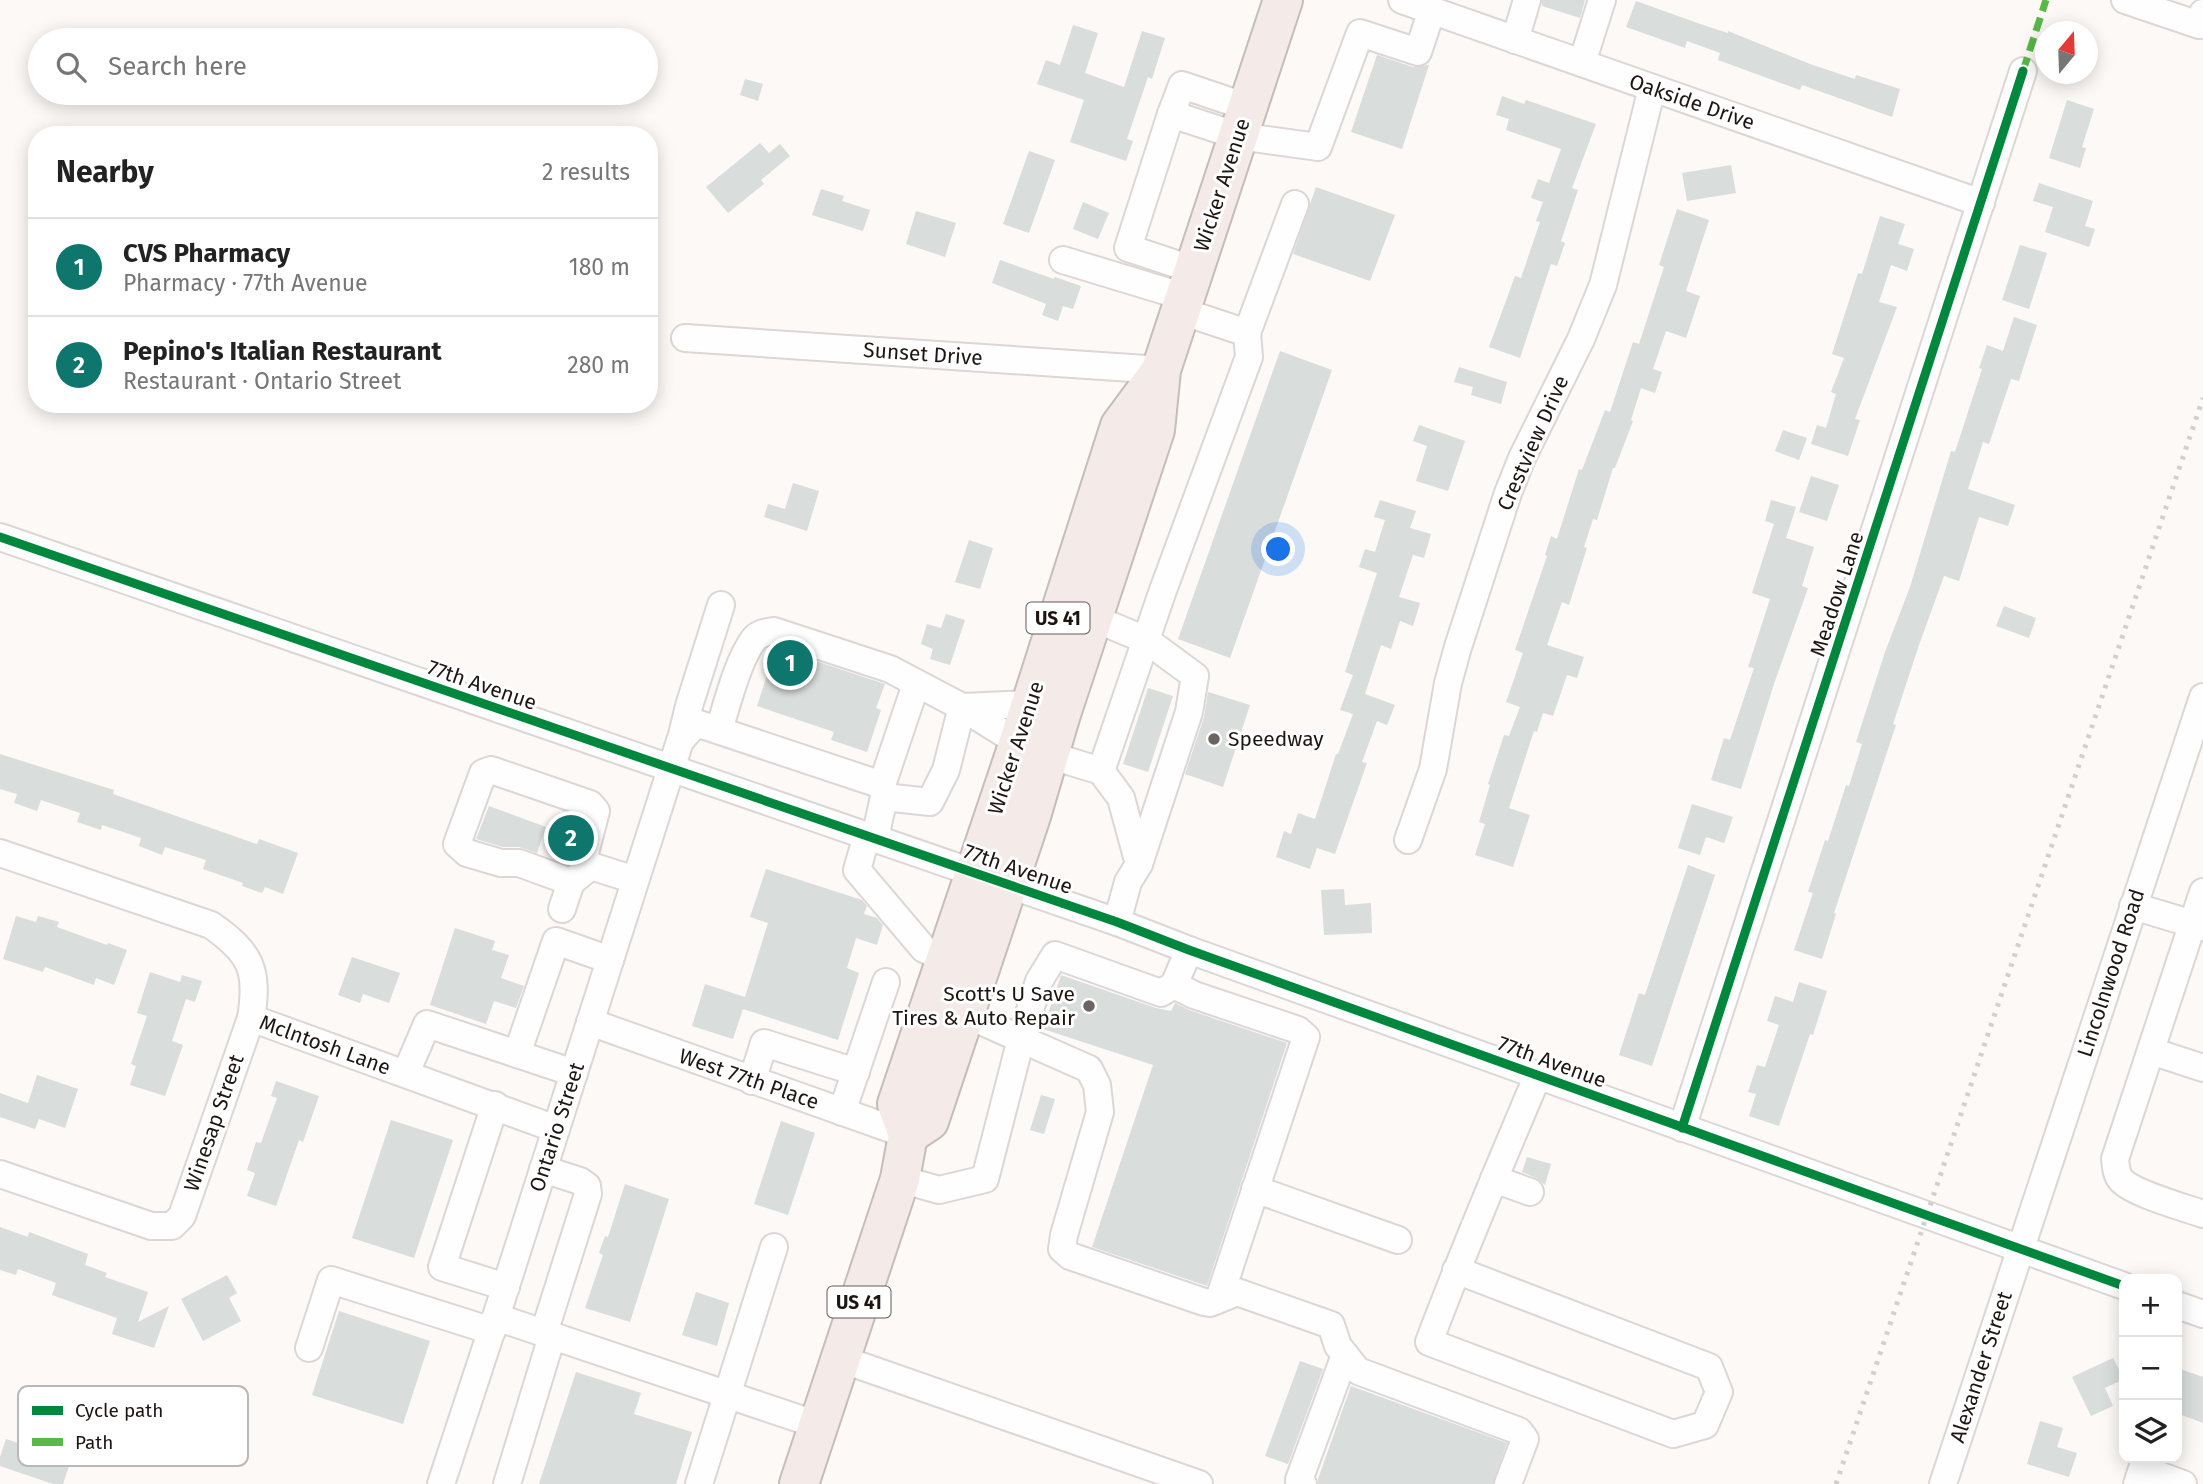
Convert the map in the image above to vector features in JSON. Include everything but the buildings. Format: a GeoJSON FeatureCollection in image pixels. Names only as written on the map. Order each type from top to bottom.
{"type":"FeatureCollection","features":[{"type":"Feature","properties":{"kind":"highway","name":"Wicker Avenue"},"geometry":{"type":"LineString","coordinates":[[908,1135],[929,1121],[965,1014],[991,878],[1034,749],[1093,618],[1155,430],[1161,370],[1283,0]]}},
{"type":"Feature","properties":{"kind":"highway","name":"Wicker Avenue"},"geometry":{"type":"LineString","coordinates":[[1034,749],[1030,704],[1120,426],[1161,370]]}},
{"type":"Feature","properties":{"kind":"highway","name":"Wicker Avenue"},"geometry":{"type":"LineString","coordinates":[[799,1484],[900,1179],[908,1135],[897,1104],[946,959],[991,878]]}},
{"type":"Feature","properties":{"kind":"street","name":"Oakside Drive"},"geometry":{"type":"LineString","coordinates":[[1402,0],[1981,203]]}},
{"type":"Feature","properties":{"kind":"street"},"geometry":{"type":"LineString","coordinates":[[1515,40],[1527,0]]}},
{"type":"Feature","properties":{"kind":"street"},"geometry":{"type":"LineString","coordinates":[[1582,64],[1602,0]]}},
{"type":"Feature","properties":{"kind":"street"},"geometry":{"type":"LineString","coordinates":[[2125,0],[2199,25],[2203,13]]}},
{"type":"Feature","properties":{"kind":"street"},"geometry":{"type":"LineString","coordinates":[[1247,333],[1128,248],[1171,114],[1243,122],[1318,147],[1360,33],[1418,52],[1432,10]]}},
{"type":"Feature","properties":{"kind":"street","name":"Meadow Lane"},"geometry":{"type":"LineString","coordinates":[[1682,1128],[2023,71]]}},
{"type":"Feature","properties":{"kind":"street","name":"Crestview Drive"},"geometry":{"type":"LineString","coordinates":[[1408,840],[1433,769],[1448,683],[1458,647],[1508,493],[1522,458],[1587,327],[1603,285],[1653,88]]}},
{"type":"Feature","properties":{"kind":"street"},"geometry":{"type":"LineString","coordinates":[[1101,771],[1249,357],[1247,333],[1295,204]]}},
{"type":"Feature","properties":{"kind":"street"},"geometry":{"type":"LineString","coordinates":[[1063,260],[1187,292]]}},
{"type":"Feature","properties":{"kind":"street","name":"Sunset Drive"},"geometry":{"type":"LineString","coordinates":[[685,338],[1161,370]]}},
{"type":"Feature","properties":{"kind":"street","name":"77th Avenue"},"geometry":{"type":"LineString","coordinates":[[0,537],[1117,922],[2119,1284]]}},
{"type":"Feature","properties":{"kind":"street","name":"Ontario Street"},"geometry":{"type":"LineString","coordinates":[[441,1484],[680,741],[720,605]]}},
{"type":"Feature","properties":{"kind":"street"},"geometry":{"type":"LineString","coordinates":[[1093,618],[1146,640],[1195,676],[1189,712],[1139,864],[1128,882],[1117,922]]}},
{"type":"Feature","properties":{"kind":"street"},"geometry":{"type":"LineString","coordinates":[[719,730],[733,681],[754,638],[764,632],[774,631],[890,669],[1034,749],[1101,771],[1121,798],[1139,864]]}},
{"type":"Feature","properties":{"kind":"street"},"geometry":{"type":"LineString","coordinates":[[916,684],[871,836],[857,870],[923,949],[946,959]]}},
{"type":"Feature","properties":{"kind":"street","name":"Lincolnwood Road"},"geometry":{"type":"LineString","coordinates":[[2019,1250],[2133,905],[2193,762],[2203,697]]}},
{"type":"Feature","properties":{"kind":"street"},"geometry":{"type":"LineString","coordinates":[[962,707],[1030,704]]}},
{"type":"Feature","properties":{"kind":"street"},"geometry":{"type":"LineString","coordinates":[[680,741],[696,723],[883,791],[930,802],[946,770],[962,707]]}},
{"type":"Feature","properties":{"kind":"street"},"geometry":{"type":"LineString","coordinates":[[562,909],[581,874],[596,811],[590,804],[491,770],[483,773],[457,844],[467,853],[501,863],[519,863],[581,874],[635,880]]}},
{"type":"Feature","properties":{"kind":"street","name":"Mclntosh Lane"},"geometry":{"type":"LineString","coordinates":[[0,853],[211,925],[233,940],[250,961],[255,978],[251,1018],[556,1129]]}},
{"type":"Feature","properties":{"kind":"street"},"geometry":{"type":"LineString","coordinates":[[2201,1206],[2135,1190],[2122,1181],[2117,1173],[2115,1159],[2151,1051],[2196,937],[2203,892]]}},
{"type":"Feature","properties":{"kind":"street"},"geometry":{"type":"LineString","coordinates":[[2133,905],[2196,937]]}},
{"type":"Feature","properties":{"kind":"street"},"geometry":{"type":"LineString","coordinates":[[517,1054],[556,941],[610,960]]}},
{"type":"Feature","properties":{"kind":"street"},"geometry":{"type":"LineString","coordinates":[[900,1179],[939,1190],[985,1179],[1021,1039],[1039,981],[1055,955],[1161,993],[1174,985],[1189,950]]}},
{"type":"Feature","properties":{"kind":"street"},"geometry":{"type":"LineString","coordinates":[[842,1112],[886,982]]}},
{"type":"Feature","properties":{"kind":"street"},"geometry":{"type":"LineString","coordinates":[[1174,985],[1194,995],[1298,1030],[1306,1037],[1219,1300]]}},
{"type":"Feature","properties":{"kind":"street"},"geometry":{"type":"LineString","coordinates":[[965,1014],[1089,1069],[1097,1086],[1100,1112],[1062,1250],[1070,1256],[1204,1302],[1210,1303],[1237,1292],[1331,1325],[1338,1346],[1358,1371],[1519,1431],[1525,1439],[1508,1484]]}},
{"type":"Feature","properties":{"kind":"street","name":"Winesap Street"},"geometry":{"type":"LineString","coordinates":[[0,1174],[151,1226],[172,1226],[181,1216],[251,1018]]}},
{"type":"Feature","properties":{"kind":"street","name":"West 77th Place"},"geometry":{"type":"LineString","coordinates":[[590,1022],[908,1135]]}},
{"type":"Feature","properties":{"kind":"street"},"geometry":{"type":"LineString","coordinates":[[406,1073],[427,1024],[574,1073]]}},
{"type":"Feature","properties":{"kind":"street"},"geometry":{"type":"LineString","coordinates":[[752,1081],[764,1043],[856,1072]]}},
{"type":"Feature","properties":{"kind":"street"},"geometry":{"type":"LineString","coordinates":[[2151,1051],[2203,1068]]}},
{"type":"Feature","properties":{"kind":"street"},"geometry":{"type":"LineString","coordinates":[[1456,1270],[1709,1367],[1719,1392],[1705,1425],[1673,1434],[1429,1342],[1456,1270],[1538,1076]]}},
{"type":"Feature","properties":{"kind":"street"},"geometry":{"type":"LineString","coordinates":[[495,1105],[442,1267],[506,1287]]}},
{"type":"Feature","properties":{"kind":"street"},"geometry":{"type":"LineString","coordinates":[[507,1484],[588,1194],[587,1186],[580,1181],[543,1169]]}},
{"type":"Feature","properties":{"kind":"street"},"geometry":{"type":"LineString","coordinates":[[1494,1179],[1530,1192]]}},
{"type":"Feature","properties":{"kind":"street"},"geometry":{"type":"LineString","coordinates":[[1255,1188],[1398,1240]]}},
{"type":"Feature","properties":{"kind":"street"},"geometry":{"type":"LineString","coordinates":[[699,1484],[774,1247]]}},
{"type":"Feature","properties":{"kind":"street","name":"Alexander Street"},"geometry":{"type":"LineString","coordinates":[[1943,1484],[2019,1250]]}},
{"type":"Feature","properties":{"kind":"street"},"geometry":{"type":"LineString","coordinates":[[309,1348],[331,1280],[494,1324],[548,1335],[818,1425]]}},
{"type":"Feature","properties":{"kind":"street"},"geometry":{"type":"LineString","coordinates":[[2182,1307],[2203,1314]]}},
{"type":"Feature","properties":{"kind":"street"},"geometry":{"type":"LineString","coordinates":[[1303,1484],[1299,1480],[1345,1355]]}},
{"type":"Feature","properties":{"kind":"street"},"geometry":{"type":"LineString","coordinates":[[841,1359],[1199,1484]]}},
{"type":"Feature","properties":{"kind":"street"},"geometry":{"type":"LineString","coordinates":[[2139,1476],[2183,1484]]}},
{"type":"Feature","properties":{"kind":"railway"},"geometry":{"type":"LineString","coordinates":[[1836,1484],[2203,398]]}},
{"type":"Feature","properties":{"kind":"marked path"},"geometry":{"type":"LineString","coordinates":[[2023,71],[2046,0]]}},
{"type":"Feature","properties":{"kind":"cycle path"},"geometry":{"type":"LineString","coordinates":[[1682,1128],[2023,71]]}},
{"type":"Feature","properties":{"kind":"cycle path"},"geometry":{"type":"LineString","coordinates":[[0,537],[1117,922],[2119,1284]]}},
{"type":"Feature","properties":{"kind":"place","name":"CVS Pharmacy"},"geometry":{"type":"Point","coordinates":[790,663]}},
{"type":"Feature","properties":{"kind":"place","name":"Speedway"},"geometry":{"type":"Point","coordinates":[1214,739]}},
{"type":"Feature","properties":{"kind":"place","name":"Pepino's Italian Restaurant"},"geometry":{"type":"Point","coordinates":[571,838]}},
{"type":"Feature","properties":{"kind":"place","name":"Scott's U Save Tires & Auto Repair"},"geometry":{"type":"Point","coordinates":[1089,1006]}}]}
